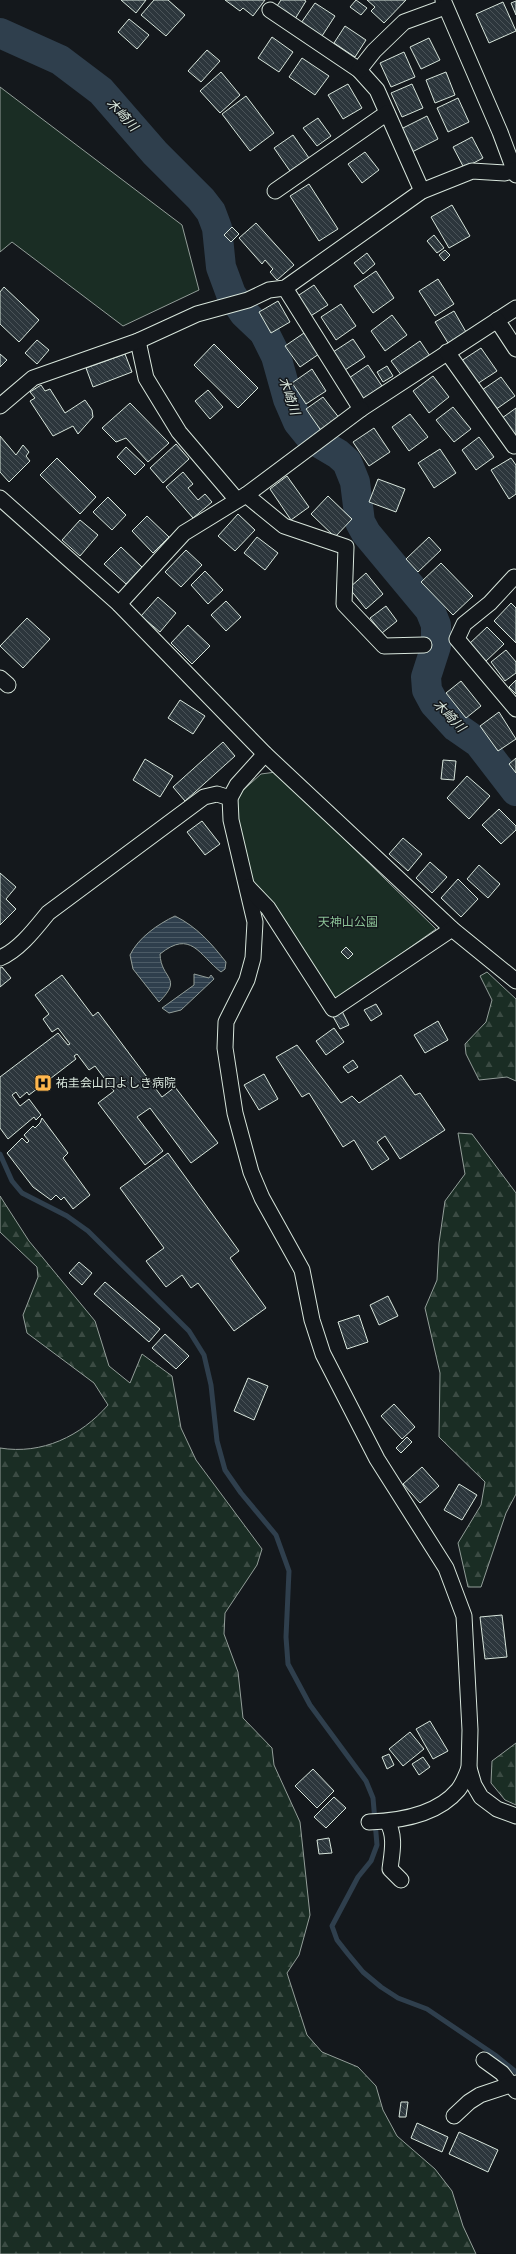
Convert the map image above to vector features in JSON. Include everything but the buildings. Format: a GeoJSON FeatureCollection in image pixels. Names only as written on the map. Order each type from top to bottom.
{"type":"FeatureCollection","features":[{"type":"Feature","properties":{"kind":"street"},"geometry":{"type":"LineString","coordinates":[[0,406],[33,378],[138,341],[197,314],[248,300],[269,290],[285,288],[422,191],[472,171],[505,174],[515,172],[444,3],[404,22],[374,52],[359,70]]}},
{"type":"Feature","properties":{"kind":"street"},"geometry":{"type":"LineString","coordinates":[[270,10],[359,70],[377,90],[422,191]]}},
{"type":"Feature","properties":{"kind":"street"},"geometry":{"type":"LineString","coordinates":[[275,191],[387,113]]}},
{"type":"Feature","properties":{"kind":"street"},"geometry":{"type":"LineString","coordinates":[[285,288],[361,409]]}},
{"type":"Feature","properties":{"kind":"street"},"geometry":{"type":"LineString","coordinates":[[119,604],[184,533],[242,498],[361,409],[516,308]]}},
{"type":"Feature","properties":{"kind":"street"},"geometry":{"type":"LineString","coordinates":[[497,320],[516,348]]}},
{"type":"Feature","properties":{"kind":"street"},"geometry":{"type":"LineString","coordinates":[[138,341],[146,378],[175,425],[242,498],[284,526],[346,547],[344,604],[384,646],[424,645]]}},
{"type":"Feature","properties":{"kind":"street"},"geometry":{"type":"LineString","coordinates":[[447,352],[514,446],[516,445]]}},
{"type":"Feature","properties":{"kind":"street"},"geometry":{"type":"LineString","coordinates":[[0,498],[119,604],[265,754],[452,929],[516,981]]}},
{"type":"Feature","properties":{"kind":"street"},"geometry":{"type":"LineString","coordinates":[[516,577],[490,603],[464,624],[457,639],[516,709]]}},
{"type":"Feature","properties":{"kind":"street"},"geometry":{"type":"LineString","coordinates":[[265,754],[237,785],[230,798],[231,820],[248,887],[255,922],[253,958],[247,980],[226,1022],[225,1048],[235,1113],[251,1172],[262,1198],[302,1270],[312,1320],[323,1354],[377,1459],[446,1568],[464,1616],[469,1703],[470,1768],[474,1785],[481,1798],[497,1809],[516,1816]]}},
{"type":"Feature","properties":{"kind":"street"},"geometry":{"type":"LineString","coordinates":[[0,958],[8,954],[36,928],[48,913],[204,797],[217,794],[230,798]]}},
{"type":"Feature","properties":{"kind":"street"},"geometry":{"type":"LineString","coordinates":[[248,887],[268,908],[333,1009],[452,929]]}},
{"type":"Feature","properties":{"kind":"street"},"geometry":{"type":"LineString","coordinates":[[369,1822],[387,1822],[415,1816],[445,1802],[458,1790],[470,1768]]}},
{"type":"Feature","properties":{"kind":"street"},"geometry":{"type":"LineString","coordinates":[[387,1822],[391,1828],[393,1845],[390,1869],[401,1880]]}},
{"type":"Feature","properties":{"kind":"street"},"geometry":{"type":"LineString","coordinates":[[454,2116],[469,2102],[480,2095],[514,2087],[502,2073],[484,2060]]}},
{"type":"Feature","properties":{"kind":"green space"},"geometry":{"type":"Polygon","coordinates":[[[0,87],[182,225],[199,290],[123,326],[12,242],[0,252],[0,87]]]}},
{"type":"Feature","properties":{"kind":"green space","name":"天神山公園"},"geometry":{"type":"Polygon","coordinates":[[[276,772],[436,929],[335,1001],[252,885],[234,807],[241,792],[261,774],[276,772]]]}},
{"type":"Feature","properties":{"kind":"green space"},"geometry":{"type":"Polygon","coordinates":[[[487,972],[516,999],[516,1081],[507,1077],[479,1080],[466,1054],[465,1044],[486,1022],[492,1000],[480,976],[487,972]]]}},
{"type":"Feature","properties":{"kind":"green space"},"geometry":{"type":"Polygon","coordinates":[[[458,1133],[472,1134],[516,1193],[516,1494],[506,1513],[481,1587],[468,1587],[458,1543],[481,1505],[485,1482],[439,1437],[440,1373],[425,1308],[437,1280],[439,1243],[445,1201],[465,1174],[458,1133]]]}},
{"type":"Feature","properties":{"kind":"green space"},"geometry":{"type":"Polygon","coordinates":[[[0,1196],[29,1241],[95,1321],[109,1366],[130,1383],[142,1354],[172,1376],[181,1428],[196,1460],[262,1549],[257,1565],[225,1613],[224,1634],[238,1672],[243,1718],[272,1748],[274,1765],[300,1822],[310,1915],[299,1955],[287,1973],[307,2035],[322,2052],[358,2067],[376,2086],[383,2110],[397,2136],[435,2169],[452,2191],[463,2226],[476,2254],[0,2254],[0,1448],[31,1449],[60,1441],[86,1426],[108,1405],[94,1383],[27,1333],[23,1315],[38,1277],[37,1267],[0,1232],[0,1196]]]}},
{"type":"Feature","properties":{"kind":"green space"},"geometry":{"type":"Polygon","coordinates":[[[516,1743],[516,1805],[505,1800],[491,1783],[492,1761],[516,1743]]]}},
{"type":"Feature","properties":{"kind":"water"},"geometry":{"type":"Polygon","coordinates":[[[175,916],[197,930],[209,942],[226,962],[225,969],[221,972],[194,947],[187,944],[180,944],[171,947],[160,954],[161,963],[171,983],[170,988],[159,1002],[133,969],[130,955],[143,937],[162,923],[175,916]]]}},
{"type":"Feature","properties":{"kind":"water"},"geometry":{"type":"Polygon","coordinates":[[[194,974],[209,978],[211,975],[214,979],[181,1010],[169,1013],[162,1008],[194,985],[194,974]]]}},
{"type":"Feature","properties":{"kind":"waterway","name":"木崎川"},"geometry":{"type":"LineString","coordinates":[[0,33],[60,60],[101,91],[155,153],[201,199],[211,212],[217,228],[221,267],[231,294],[244,313],[264,332],[276,356],[288,399],[298,422],[311,438],[338,454],[347,462],[355,482],[360,522],[366,533],[430,610],[436,625],[436,646],[426,677],[427,690],[434,703],[456,727],[479,743],[516,791]]}},
{"type":"Feature","properties":{"kind":"waterway"},"geometry":{"type":"LineString","coordinates":[[0,1154],[12,1181],[22,1193],[67,1216],[88,1231],[189,1331],[204,1355],[211,1385],[217,1441],[225,1470],[241,1493],[276,1535],[289,1571],[286,1637],[288,1664],[310,1705],[366,1781],[373,1798],[377,1845],[371,1861],[358,1877],[332,1926],[337,1940],[363,1972],[381,1987],[398,1998],[427,2009],[495,2055],[516,2072]]}},
{"type":"Feature","properties":{"kind":"place","name":"祐圭会山口よしき病院"},"geometry":{"type":"Point","coordinates":[43,1083]}}]}
